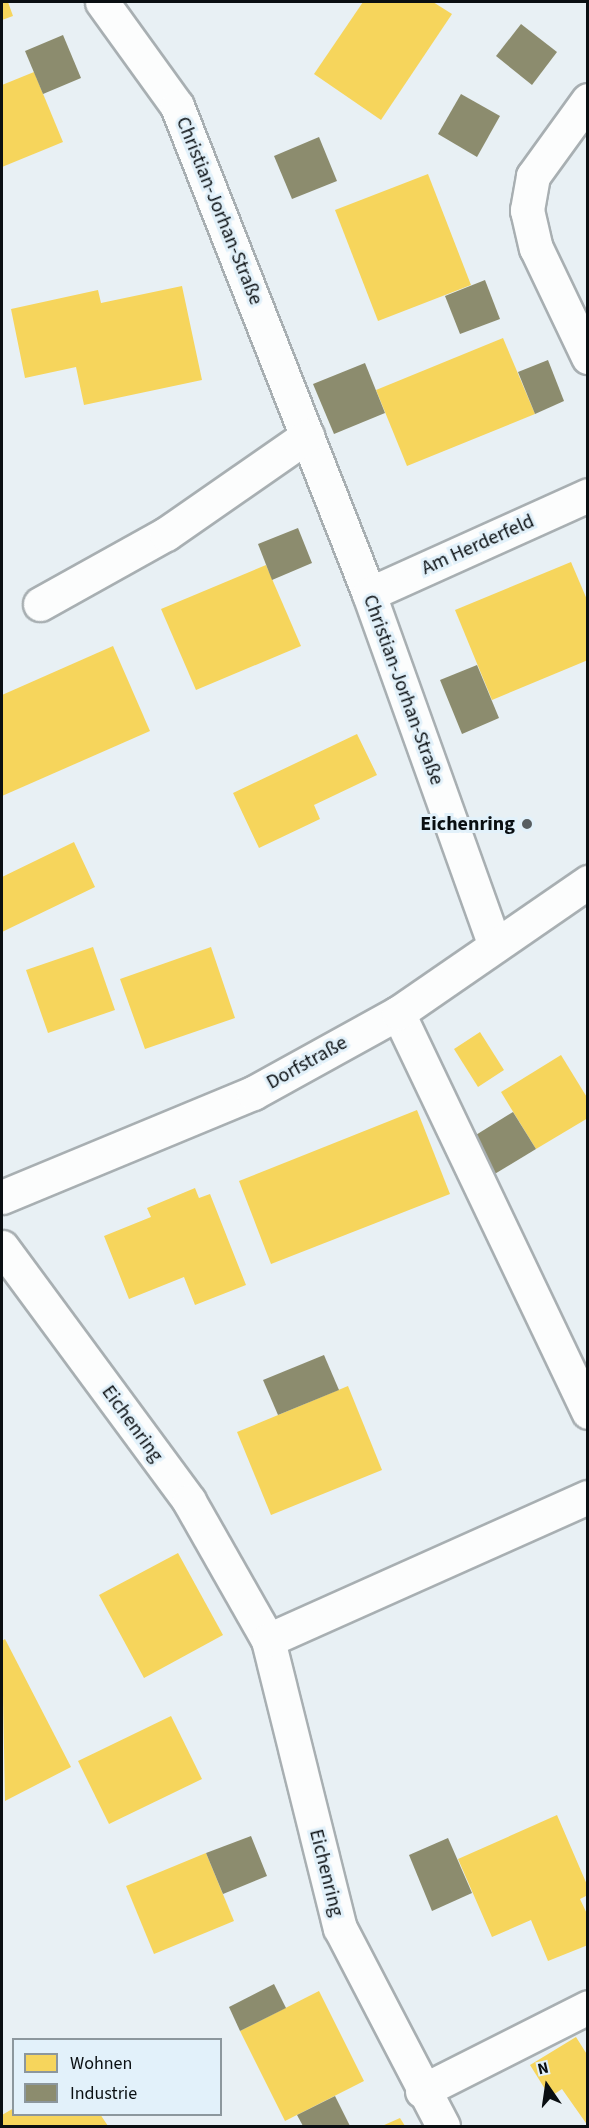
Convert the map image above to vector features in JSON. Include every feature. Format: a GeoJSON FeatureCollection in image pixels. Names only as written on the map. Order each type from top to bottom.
{"type":"FeatureCollection","features":[{"type":"Feature","properties":{"kind":"street","name":"Christian-Jorhan-Straße"},"geometry":{"type":"LineString","coordinates":[[102,2],[177,106],[369,594],[495,945]]}},
{"type":"Feature","properties":{"kind":"street"},"geometry":{"type":"LineString","coordinates":[[588,100],[537,168],[527,210],[536,248],[588,357]]}},
{"type":"Feature","properties":{"kind":"street"},"geometry":{"type":"LineString","coordinates":[[40,603],[166,534],[308,436]]}},
{"type":"Feature","properties":{"kind":"street","name":"Am Herderfeld"},"geometry":{"type":"LineString","coordinates":[[369,594],[588,495]]}},
{"type":"Feature","properties":{"kind":"street","name":"Dorfstraße"},"geometry":{"type":"LineString","coordinates":[[2,1197],[253,1093],[398,1013],[588,882]]}},
{"type":"Feature","properties":{"kind":"street"},"geometry":{"type":"LineString","coordinates":[[398,1013],[588,1412]]}},
{"type":"Feature","properties":{"kind":"street","name":"Eichenring"},"geometry":{"type":"LineString","coordinates":[[2,1247],[189,1501],[267,1640],[340,1928],[422,2091],[443,2127]]}},
{"type":"Feature","properties":{"kind":"street"},"geometry":{"type":"LineString","coordinates":[[267,1640],[588,1497]]}},
{"type":"Feature","properties":{"kind":"street"},"geometry":{"type":"LineString","coordinates":[[422,2091],[588,2007]]}},
{"type":"Feature","properties":{"kind":"building: Wohnen"},"geometry":{"type":"Polygon","coordinates":[[[2,2],[8,2],[13,16],[2,20],[2,2]]]}},
{"type":"Feature","properties":{"kind":"building: Wohnen"},"geometry":{"type":"Polygon","coordinates":[[[363,2],[433,2],[452,14],[381,120],[314,74],[363,2]]]}},
{"type":"Feature","properties":{"kind":"building: Wohnen"},"geometry":{"type":"Polygon","coordinates":[[[34,72],[63,142],[2,167],[2,85],[34,72]]]}},
{"type":"Feature","properties":{"kind":"building: Wohnen"},"geometry":{"type":"Polygon","coordinates":[[[428,174],[471,285],[378,321],[335,210],[428,174]]]}},
{"type":"Feature","properties":{"kind":"building: Wohnen"},"geometry":{"type":"Polygon","coordinates":[[[182,286],[202,380],[84,405],[76,367],[25,378],[11,309],[98,290],[101,303],[182,286]]]}},
{"type":"Feature","properties":{"kind":"building: Wohnen"},"geometry":{"type":"Polygon","coordinates":[[[503,338],[535,414],[407,466],[376,390],[503,338]]]}},
{"type":"Feature","properties":{"kind":"building: Wohnen"},"geometry":{"type":"Polygon","coordinates":[[[571,562],[588,602],[588,660],[492,700],[455,610],[571,562]]]}},
{"type":"Feature","properties":{"kind":"building: Wohnen"},"geometry":{"type":"Polygon","coordinates":[[[266,565],[301,646],[196,690],[161,609],[266,565]]]}},
{"type":"Feature","properties":{"kind":"building: Wohnen"},"geometry":{"type":"Polygon","coordinates":[[[113,646],[150,731],[2,796],[2,695],[113,646]]]}},
{"type":"Feature","properties":{"kind":"building: Wohnen"},"geometry":{"type":"Polygon","coordinates":[[[357,734],[377,775],[314,805],[320,819],[259,848],[233,793],[357,734]]]}},
{"type":"Feature","properties":{"kind":"building: Wohnen"},"geometry":{"type":"Polygon","coordinates":[[[74,842],[95,887],[2,932],[2,877],[74,842]]]}},
{"type":"Feature","properties":{"kind":"building: Wohnen"},"geometry":{"type":"Polygon","coordinates":[[[93,947],[115,1010],[48,1033],[26,970],[93,947]]]}},
{"type":"Feature","properties":{"kind":"building: Wohnen"},"geometry":{"type":"Polygon","coordinates":[[[211,947],[235,1018],[145,1049],[120,979],[211,947]]]}},
{"type":"Feature","properties":{"kind":"building: Wohnen"},"geometry":{"type":"Polygon","coordinates":[[[480,1032],[504,1070],[478,1087],[454,1049],[480,1032]]]}},
{"type":"Feature","properties":{"kind":"building: Wohnen"},"geometry":{"type":"Polygon","coordinates":[[[561,1055],[588,1099],[588,1118],[536,1149],[501,1092],[561,1055]]]}},
{"type":"Feature","properties":{"kind":"building: Wohnen"},"geometry":{"type":"Polygon","coordinates":[[[417,1110],[450,1194],[271,1264],[239,1181],[417,1110]]]}},
{"type":"Feature","properties":{"kind":"building: Wohnen"},"geometry":{"type":"Polygon","coordinates":[[[195,1188],[199,1198],[210,1194],[246,1285],[195,1305],[184,1277],[129,1299],[104,1236],[151,1217],[147,1208],[195,1188]]]}},
{"type":"Feature","properties":{"kind":"building: Wohnen"},"geometry":{"type":"Polygon","coordinates":[[[348,1386],[382,1470],[271,1515],[237,1432],[348,1386]]]}},
{"type":"Feature","properties":{"kind":"building: Wohnen"},"geometry":{"type":"Polygon","coordinates":[[[178,1553],[223,1635],[144,1678],[99,1595],[178,1553]]]}},
{"type":"Feature","properties":{"kind":"building: Wohnen"},"geometry":{"type":"Polygon","coordinates":[[[5,1639],[71,1767],[5,1801],[2,1641],[5,1639]]]}},
{"type":"Feature","properties":{"kind":"building: Wohnen"},"geometry":{"type":"Polygon","coordinates":[[[171,1716],[202,1779],[109,1824],[78,1761],[171,1716]]]}},
{"type":"Feature","properties":{"kind":"building: Wohnen"},"geometry":{"type":"Polygon","coordinates":[[[557,1815],[588,1887],[588,1895],[580,1899],[588,1916],[588,1945],[548,1961],[531,1920],[492,1937],[458,1859],[557,1815]]]}},
{"type":"Feature","properties":{"kind":"building: Wohnen"},"geometry":{"type":"Polygon","coordinates":[[[206,1853],[234,1921],[154,1954],[126,1886],[206,1853]]]}},
{"type":"Feature","properties":{"kind":"building: Wohnen"},"geometry":{"type":"Polygon","coordinates":[[[319,1991],[364,2081],[285,2121],[240,2031],[319,1991]]]}},
{"type":"Feature","properties":{"kind":"building: Wohnen"},"geometry":{"type":"Polygon","coordinates":[[[576,2037],[588,2056],[588,2126],[562,2089],[550,2097],[530,2065],[576,2037]]]}},
{"type":"Feature","properties":{"kind":"building: Wohnen"},"geometry":{"type":"Polygon","coordinates":[[[12,2109],[12,2116],[101,2116],[108,2126],[2,2126],[2,2115],[12,2109]]]}},
{"type":"Feature","properties":{"kind":"building: Wohnen"},"geometry":{"type":"Polygon","coordinates":[[[400,2118],[405,2126],[382,2126],[400,2118]]]}},
{"type":"Feature","properties":{"kind":"building: Industrie"},"geometry":{"type":"Polygon","coordinates":[[[521,24],[557,52],[532,85],[496,56],[521,24]]]}},
{"type":"Feature","properties":{"kind":"building: Industrie"},"geometry":{"type":"Polygon","coordinates":[[[63,35],[81,78],[43,94],[25,51],[63,35]]]}},
{"type":"Feature","properties":{"kind":"building: Industrie"},"geometry":{"type":"Polygon","coordinates":[[[461,94],[500,116],[477,157],[438,134],[461,94]]]}},
{"type":"Feature","properties":{"kind":"building: Industrie"},"geometry":{"type":"Polygon","coordinates":[[[319,137],[337,181],[292,199],[274,156],[319,137]]]}},
{"type":"Feature","properties":{"kind":"building: Industrie"},"geometry":{"type":"Polygon","coordinates":[[[485,280],[500,319],[460,334],[445,296],[485,280]]]}},
{"type":"Feature","properties":{"kind":"building: Industrie"},"geometry":{"type":"Polygon","coordinates":[[[548,360],[564,401],[535,414],[518,372],[548,360]]]}},
{"type":"Feature","properties":{"kind":"building: Industrie"},"geometry":{"type":"Polygon","coordinates":[[[365,363],[385,413],[334,434],[313,384],[365,363]]]}},
{"type":"Feature","properties":{"kind":"building: Industrie"},"geometry":{"type":"Polygon","coordinates":[[[298,528],[312,563],[272,580],[258,544],[298,528]]]}},
{"type":"Feature","properties":{"kind":"building: Industrie"},"geometry":{"type":"Polygon","coordinates":[[[477,665],[499,718],[462,734],[440,680],[477,665]]]}},
{"type":"Feature","properties":{"kind":"building: Industrie"},"geometry":{"type":"Polygon","coordinates":[[[513,1112],[536,1149],[493,1175],[471,1138],[513,1112]]]}},
{"type":"Feature","properties":{"kind":"building: Industrie"},"geometry":{"type":"Polygon","coordinates":[[[324,1355],[339,1390],[278,1415],[263,1380],[324,1355]]]}},
{"type":"Feature","properties":{"kind":"building: Industrie"},"geometry":{"type":"Polygon","coordinates":[[[251,1836],[267,1876],[223,1894],[206,1853],[251,1836]]]}},
{"type":"Feature","properties":{"kind":"building: Industrie"},"geometry":{"type":"Polygon","coordinates":[[[448,1838],[472,1893],[432,1911],[409,1855],[448,1838]]]}},
{"type":"Feature","properties":{"kind":"building: Industrie"},"geometry":{"type":"Polygon","coordinates":[[[274,1984],[286,2008],[240,2031],[229,2007],[274,1984]]]}},
{"type":"Feature","properties":{"kind":"building: Industrie"},"geometry":{"type":"Polygon","coordinates":[[[335,2096],[350,2126],[303,2126],[297,2115],[335,2096]]]}},
{"type":"Feature","properties":{"kind":"place","name":"Eichenring"},"geometry":{"type":"Point","coordinates":[527,824]}}]}
